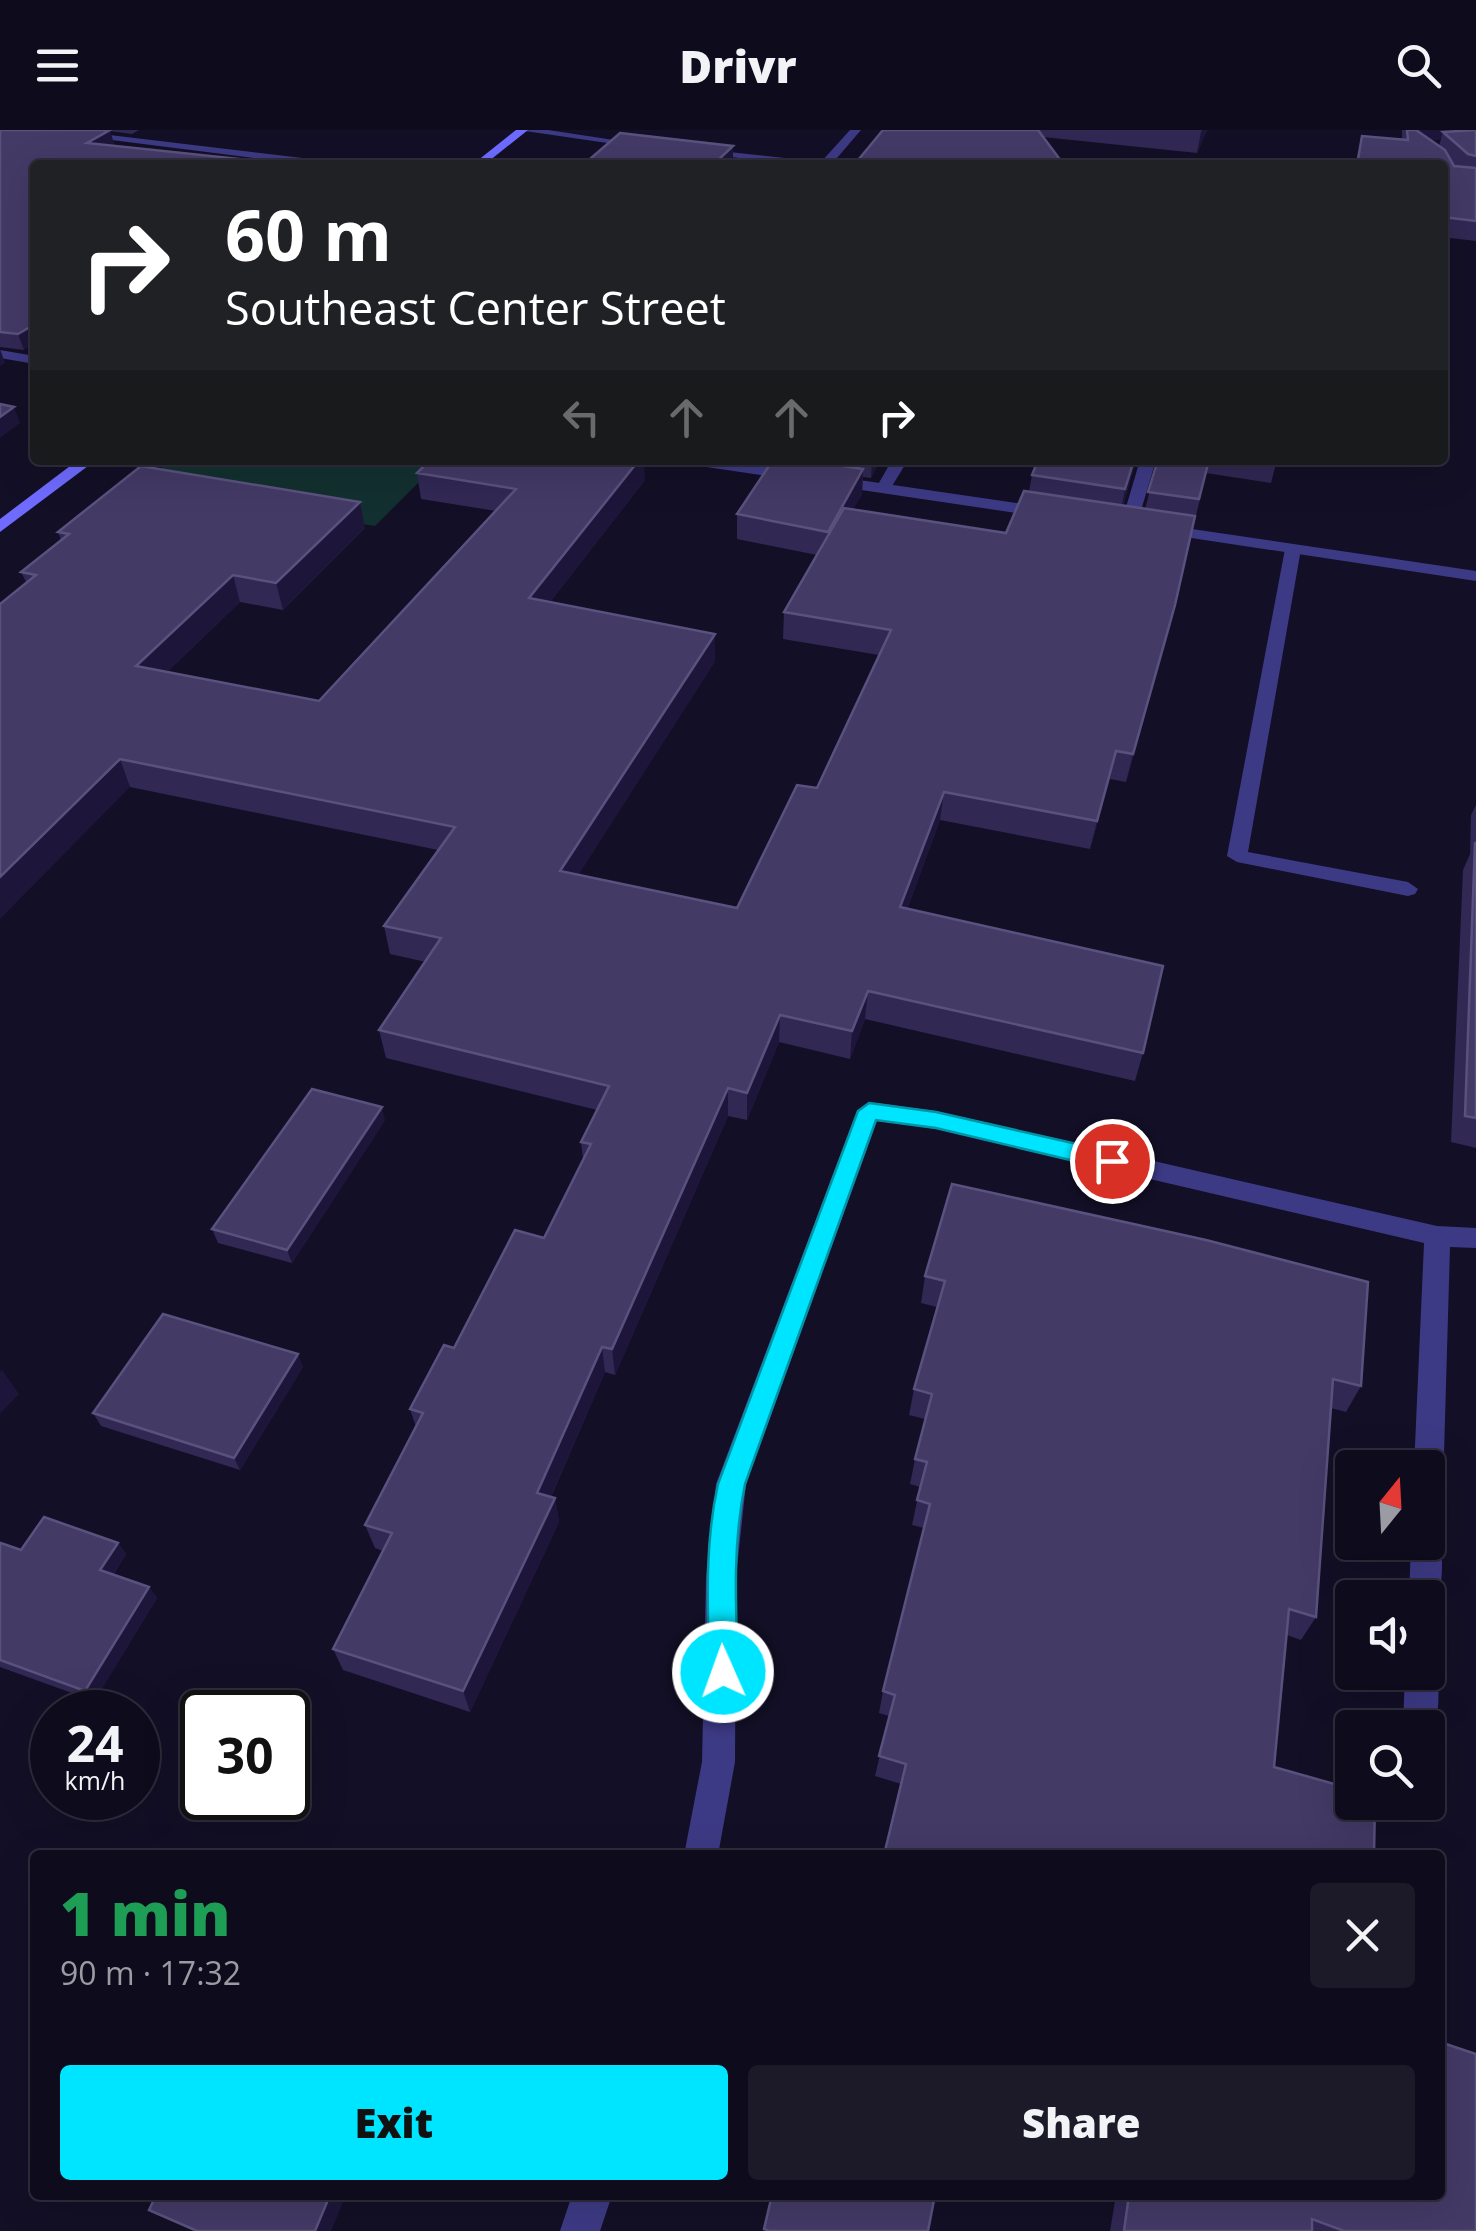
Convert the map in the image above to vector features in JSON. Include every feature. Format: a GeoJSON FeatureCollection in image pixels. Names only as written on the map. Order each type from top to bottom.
{"type":"FeatureCollection","features":[{"type":"Feature","properties":{"kind":"main road"},"geometry":{"type":"LineString","coordinates":[[483,160],[523,130]]}},
{"type":"Feature","properties":{"kind":"main road"},"geometry":{"type":"LineString","coordinates":[[0,527],[81,465]]}},
{"type":"Feature","properties":{"kind":"street"},"geometry":{"type":"LineString","coordinates":[[523,130],[649,146]]}},
{"type":"Feature","properties":{"kind":"street"},"geometry":{"type":"LineString","coordinates":[[592,140],[604,130]]}},
{"type":"Feature","properties":{"kind":"street"},"geometry":{"type":"LineString","coordinates":[[827,160],[856,130]]}},
{"type":"Feature","properties":{"kind":"street"},"geometry":{"type":"LineString","coordinates":[[80,133],[296,160]]}},
{"type":"Feature","properties":{"kind":"street"},"geometry":{"type":"LineString","coordinates":[[686,150],[777,160]]}},
{"type":"Feature","properties":{"kind":"street"},"geometry":{"type":"LineString","coordinates":[[0,354],[30,359]]}},
{"type":"Feature","properties":{"kind":"street"},"geometry":{"type":"LineString","coordinates":[[728,465],[1062,514]]}},
{"type":"Feature","properties":{"kind":"street"},"geometry":{"type":"LineString","coordinates":[[884,488],[897,465]]}},
{"type":"Feature","properties":{"kind":"street"},"geometry":{"type":"LineString","coordinates":[[1146,465],[1121,523],[1476,576]]}},
{"type":"Feature","properties":{"kind":"street"},"geometry":{"type":"LineString","coordinates":[[1293,549],[1237,856],[1408,889]]}},
{"type":"Feature","properties":{"kind":"street"},"geometry":{"type":"LineString","coordinates":[[703,1850],[720,1773],[724,1724],[722,1527],[732,1484],[869,1111],[936,1120],[1436,1236],[1476,1238]]}},
{"type":"Feature","properties":{"kind":"street"},"geometry":{"type":"LineString","coordinates":[[1429,1450],[1436,1236]]}},
{"type":"Feature","properties":{"kind":"street"},"geometry":{"type":"LineString","coordinates":[[580,2231],[590,2200]]}},
{"type":"Feature","properties":{"kind":"green space"},"geometry":{"type":"Polygon","coordinates":[[[164,465],[436,465],[375,526],[138,487],[164,465]]]}},
{"type":"Feature","properties":{"kind":"building"},"geometry":{"type":"Polygon","coordinates":[[[0,130],[110,130],[87,143],[249,160],[30,160],[30,327],[18,334],[0,332],[0,130]]]}},
{"type":"Feature","properties":{"kind":"building"},"geometry":{"type":"Polygon","coordinates":[[[883,130],[1038,130],[1060,160],[858,160],[883,130]]]}},
{"type":"Feature","properties":{"kind":"building"},"geometry":{"type":"Polygon","coordinates":[[[1407,130],[1416,130],[1445,150],[1454,166],[1476,168],[1476,221],[1448,218],[1448,160],[1358,160],[1362,136],[1408,140],[1407,130]]]}},
{"type":"Feature","properties":{"kind":"building"},"geometry":{"type":"Polygon","coordinates":[[[1476,130],[1476,156],[1468,154],[1443,132],[1476,130]]]}},
{"type":"Feature","properties":{"kind":"building"},"geometry":{"type":"Polygon","coordinates":[[[620,133],[733,146],[718,160],[589,160],[620,133]]]}},
{"type":"Feature","properties":{"kind":"building"},"geometry":{"type":"Polygon","coordinates":[[[0,404],[14,407],[0,417],[0,404]]]}},
{"type":"Feature","properties":{"kind":"building"},"geometry":{"type":"Polygon","coordinates":[[[425,465],[635,465],[529,598],[715,634],[560,871],[737,908],[797,785],[817,788],[891,630],[784,612],[844,508],[1006,533],[1024,491],[1195,516],[1175,605],[1133,754],[1116,751],[1097,821],[944,792],[900,907],[1163,966],[1143,1053],[868,991],[852,1031],[780,1015],[747,1093],[728,1088],[612,1349],[602,1347],[537,1493],[555,1498],[463,1691],[333,1649],[392,1533],[365,1525],[423,1413],[410,1409],[444,1345],[454,1348],[515,1230],[544,1238],[591,1144],[581,1142],[609,1086],[379,1030],[441,938],[384,926],[455,827],[120,759],[0,877],[0,604],[36,575],[21,572],[69,534],[58,532],[141,466],[360,502],[276,583],[233,575],[136,666],[319,701],[516,489],[417,473],[425,465]]]}},
{"type":"Feature","properties":{"kind":"building"},"geometry":{"type":"Polygon","coordinates":[[[770,465],[863,469],[828,532],[737,514],[770,465]]]}},
{"type":"Feature","properties":{"kind":"building"},"geometry":{"type":"Polygon","coordinates":[[[1036,465],[1132,465],[1125,489],[1032,475],[1036,465]]]}},
{"type":"Feature","properties":{"kind":"building"},"geometry":{"type":"Polygon","coordinates":[[[1156,465],[1208,465],[1199,499],[1148,492],[1156,465]]]}},
{"type":"Feature","properties":{"kind":"building"},"geometry":{"type":"Polygon","coordinates":[[[1476,843],[1476,1118],[1465,1116],[1476,843]]]}},
{"type":"Feature","properties":{"kind":"building"},"geometry":{"type":"Polygon","coordinates":[[[312,1089],[382,1107],[287,1250],[212,1229],[312,1089]]]}},
{"type":"Feature","properties":{"kind":"building"},"geometry":{"type":"Polygon","coordinates":[[[952,1184],[1206,1240],[1368,1282],[1361,1386],[1333,1379],[1316,1617],[1289,1609],[1274,1767],[1335,1784],[1335,1820],[1375,1820],[1374,1850],[885,1850],[906,1764],[879,1756],[895,1695],[883,1691],[930,1504],[917,1500],[927,1462],[915,1459],[932,1394],[914,1389],[945,1281],[925,1276],[952,1184]]]}},
{"type":"Feature","properties":{"kind":"building"},"geometry":{"type":"Polygon","coordinates":[[[163,1314],[298,1354],[234,1458],[93,1413],[163,1314]]]}},
{"type":"Feature","properties":{"kind":"building"},"geometry":{"type":"Polygon","coordinates":[[[44,1517],[118,1543],[100,1570],[149,1587],[86,1690],[0,1660],[0,1545],[21,1550],[44,1517]]]}},
{"type":"Feature","properties":{"kind":"building"},"geometry":{"type":"Polygon","coordinates":[[[1445,2044],[1476,2054],[1476,2231],[1344,2231],[1312,2219],[1312,2231],[1124,2231],[1128,2200],[1445,2200],[1445,2044]]]}},
{"type":"Feature","properties":{"kind":"building"},"geometry":{"type":"Polygon","coordinates":[[[154,2200],[328,2200],[315,2231],[197,2231],[149,2210],[154,2200]]]}},
{"type":"Feature","properties":{"kind":"building"},"geometry":{"type":"Polygon","coordinates":[[[771,2200],[934,2200],[928,2231],[764,2229],[771,2200]]]}},
{"type":"Feature","properties":{"kind":"route"},"geometry":{"type":"LineString","coordinates":[[723,1672],[720,1564],[722,1527],[732,1484],[869,1111],[936,1120],[1112,1161]]}}]}
